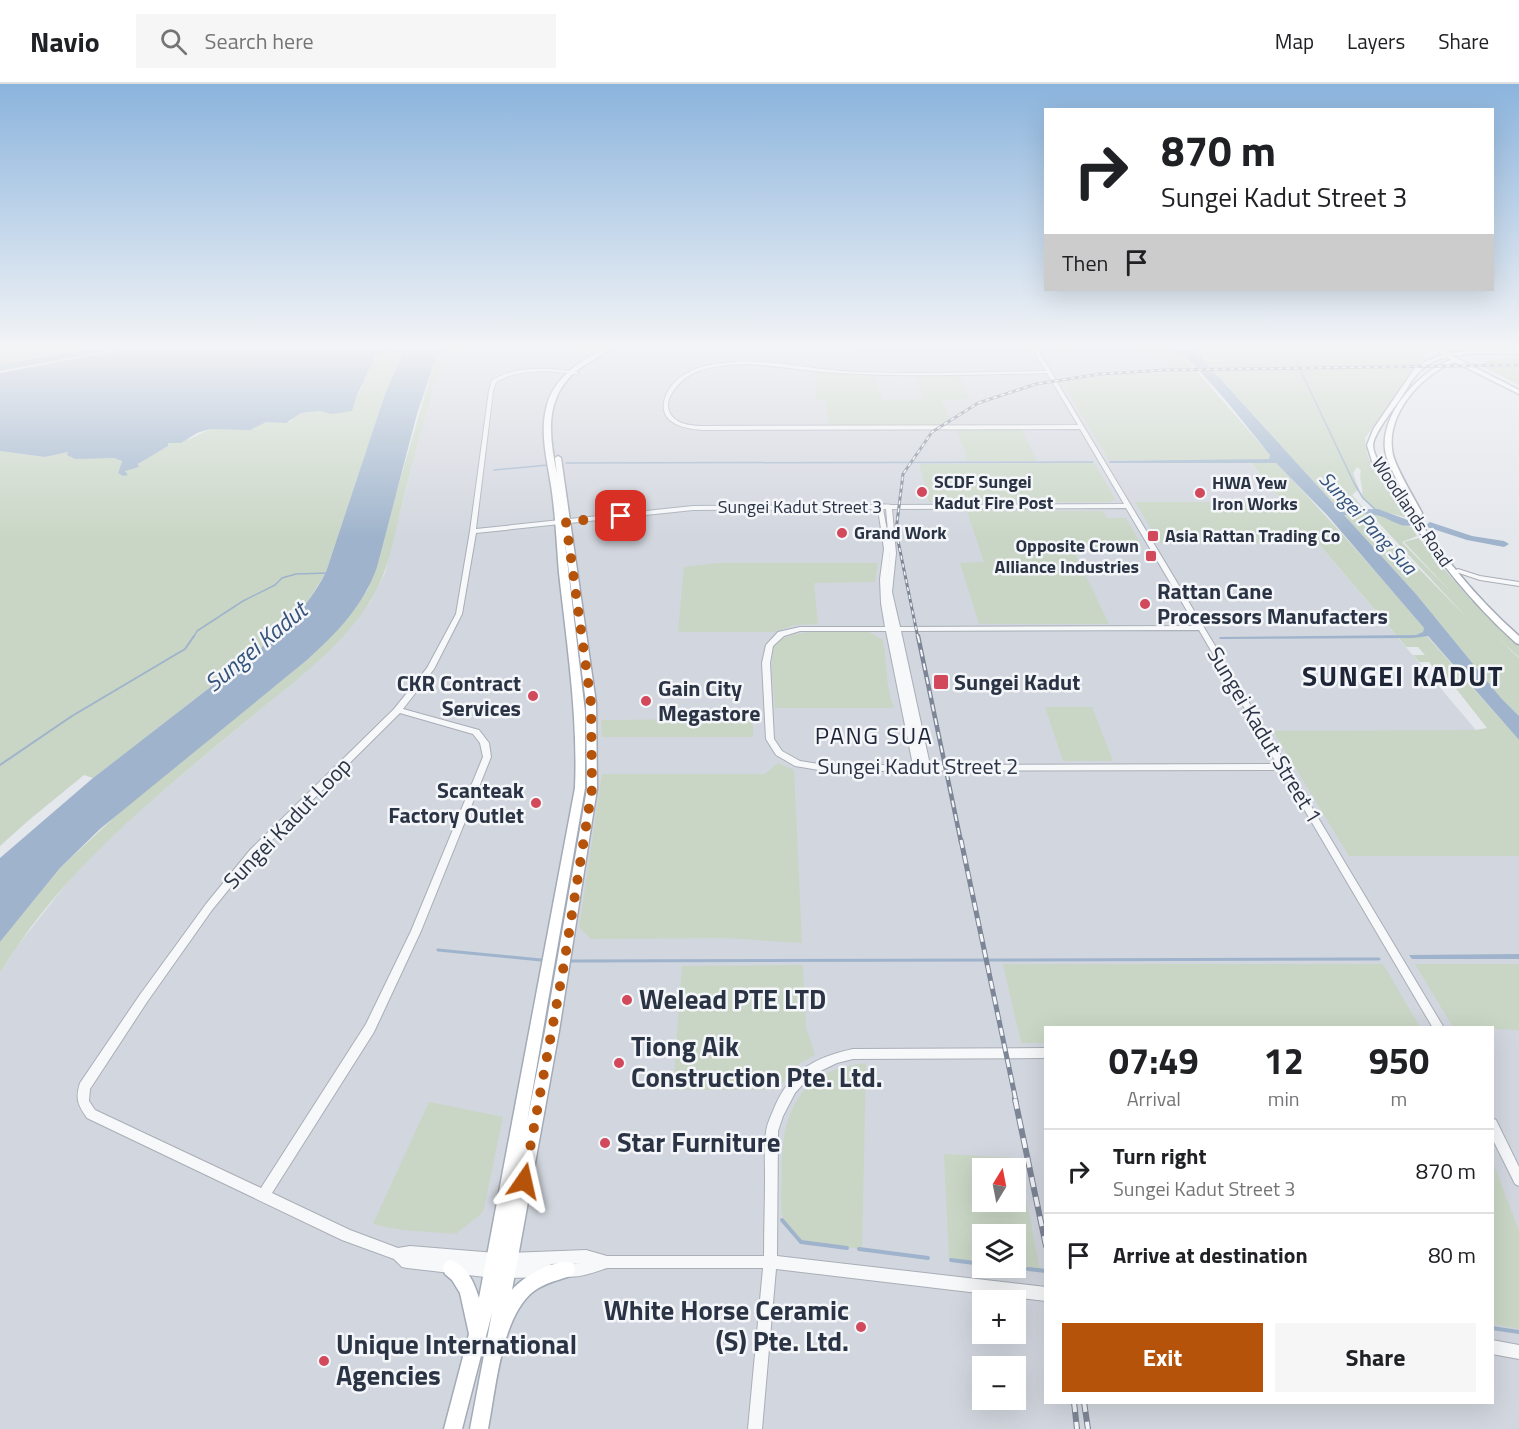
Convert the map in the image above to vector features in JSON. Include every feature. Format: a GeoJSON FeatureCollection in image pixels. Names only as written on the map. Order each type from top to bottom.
{"type":"FeatureCollection","features":[{"type":"Feature","properties":{"kind":"main road"},"geometry":{"type":"LineString","coordinates":[[479,1429],[498,1334],[500,1265],[516,1137],[578,799],[582,763],[580,705],[554,434],[554,412]]}},
{"type":"Feature","properties":{"kind":"main road","name":"Woodlands Road"},"geometry":{"type":"LineString","coordinates":[[1388,412],[1372,435],[1370,446],[1375,461],[1461,583],[1519,641]]}},
{"type":"Feature","properties":{"kind":"main road","name":"Woodlands Road"},"geometry":{"type":"LineString","coordinates":[[1397,412],[1389,430],[1387,448],[1418,513],[1458,571],[1471,581],[1519,635]]}},
{"type":"Feature","properties":{"kind":"main road"},"geometry":{"type":"LineString","coordinates":[[1385,476],[1399,477]]}},
{"type":"Feature","properties":{"kind":"main road"},"geometry":{"type":"LineString","coordinates":[[453,1429],[476,1338],[500,1265],[537,1118],[592,789],[591,703],[563,522]]}},
{"type":"Feature","properties":{"kind":"main road"},"geometry":{"type":"LineString","coordinates":[[516,1137],[531,1130],[537,1118]]}},
{"type":"Feature","properties":{"kind":"main road"},"geometry":{"type":"LineString","coordinates":[[451,1268],[462,1276],[471,1300],[476,1338]]}},
{"type":"Feature","properties":{"kind":"main road"},"geometry":{"type":"LineString","coordinates":[[498,1334],[513,1301],[529,1283],[540,1277],[567,1269]]}},
{"type":"Feature","properties":{"kind":"street","name":"Sungei Kadut Loop"},"geometry":{"type":"LineString","coordinates":[[488,412],[473,531],[459,614],[430,669],[398,710],[253,853],[209,907],[84,1087],[83,1103],[90,1114],[347,1235],[399,1254],[407,1262],[451,1268],[500,1265]]}},
{"type":"Feature","properties":{"kind":"street"},"geometry":{"type":"LineString","coordinates":[[668,412],[675,423],[696,428],[1081,427]]}},
{"type":"Feature","properties":{"kind":"street","name":"Sungei Kadut Street 1"},"geometry":{"type":"LineString","coordinates":[[1072,412],[1438,1026]]}},
{"type":"Feature","properties":{"kind":"street"},"geometry":{"type":"LineString","coordinates":[[880,506],[887,549],[883,592],[895,637],[922,767]]}},
{"type":"Feature","properties":{"kind":"street"},"geometry":{"type":"LineString","coordinates":[[889,506],[893,553],[889,592],[890,617]]}},
{"type":"Feature","properties":{"kind":"street","name":"Sungei Kadut Street 3"},"geometry":{"type":"LineString","coordinates":[[473,531],[693,508],[1129,506]]}},
{"type":"Feature","properties":{"kind":"street"},"geometry":{"type":"LineString","coordinates":[[1471,581],[1517,585]]}},
{"type":"Feature","properties":{"kind":"street"},"geometry":{"type":"LineString","coordinates":[[890,617],[912,628]]}},
{"type":"Feature","properties":{"kind":"street"},"geometry":{"type":"LineString","coordinates":[[869,628],[890,617]]}},
{"type":"Feature","properties":{"kind":"street"},"geometry":{"type":"LineString","coordinates":[[869,628],[895,637]]}},
{"type":"Feature","properties":{"kind":"street"},"geometry":{"type":"LineString","coordinates":[[895,637],[912,628]]}},
{"type":"Feature","properties":{"kind":"street","name":"Sungei Kadut Street 2"},"geometry":{"type":"LineString","coordinates":[[1201,628],[800,629],[781,634],[770,645],[766,663],[770,739],[778,753],[798,765],[825,768],[1284,767]]}},
{"type":"Feature","properties":{"kind":"street"},"geometry":{"type":"LineString","coordinates":[[264,1194],[370,1028],[416,931],[487,757],[487,747],[476,732],[398,710]]}},
{"type":"Feature","properties":{"kind":"street"},"geometry":{"type":"LineString","coordinates":[[755,1429],[770,1262],[772,1131],[777,1113],[791,1087],[813,1067],[826,1060],[842,1056],[868,1053],[1044,1053]]}},
{"type":"Feature","properties":{"kind":"street"},"geometry":{"type":"LineString","coordinates":[[1494,1128],[1519,1180]]}},
{"type":"Feature","properties":{"kind":"street","name":"Sungei Kadut Loop"},"geometry":{"type":"LineString","coordinates":[[399,1254],[410,1252],[500,1265]]}},
{"type":"Feature","properties":{"kind":"street"},"geometry":{"type":"LineString","coordinates":[[500,1265],[586,1256],[607,1262],[770,1262],[1044,1294]]}},
{"type":"Feature","properties":{"kind":"street"},"geometry":{"type":"LineString","coordinates":[[500,1265],[585,1269],[607,1262]]}},
{"type":"Feature","properties":{"kind":"street"},"geometry":{"type":"LineString","coordinates":[[1494,1347],[1519,1352]]}},
{"type":"Feature","properties":{"kind":"shaded area"},"geometry":{"type":"Polygon","coordinates":[[[426,412],[1207,412],[1519,781],[1519,1429],[0,1429],[0,973],[15,949],[75,873],[115,831],[320,659],[357,620],[371,601],[385,573],[426,412]]]}},
{"type":"Feature","properties":{"kind":"green space"},"geometry":{"type":"Polygon","coordinates":[[[379,412],[326,572],[306,605],[275,637],[93,778],[84,775],[0,846],[0,451],[45,457],[68,452],[67,455],[114,458],[122,460],[118,473],[122,474],[127,469],[139,467],[141,462],[168,446],[166,444],[168,443],[190,439],[210,429],[255,428],[265,422],[290,422],[301,413],[379,412]]]}},
{"type":"Feature","properties":{"kind":"green space"},"geometry":{"type":"Polygon","coordinates":[[[420,412],[427,412],[387,566],[377,589],[359,618],[313,666],[177,779],[112,837],[52,900],[0,973],[0,942],[60,868],[135,798],[307,660],[332,635],[368,589],[420,412]]]}},
{"type":"Feature","properties":{"kind":"green space"},"geometry":{"type":"Polygon","coordinates":[[[827,412],[947,412],[952,425],[829,425],[827,412]]]}},
{"type":"Feature","properties":{"kind":"green space"},"geometry":{"type":"Polygon","coordinates":[[[1080,412],[1232,412],[1270,455],[1269,460],[1109,460],[1080,412]]]}},
{"type":"Feature","properties":{"kind":"green space"},"geometry":{"type":"Polygon","coordinates":[[[1250,412],[1384,412],[1365,438],[1366,450],[1382,482],[1412,519],[1374,509],[1362,498],[1361,470],[1357,467],[1353,473],[1359,489],[1352,495],[1390,539],[1469,620],[1366,509],[1396,523],[1411,527],[1417,536],[1402,542],[1453,594],[1404,542],[1419,538],[1466,594],[1519,645],[1519,657],[1498,638],[1519,658],[1519,716],[1501,698],[1416,594],[1250,412]]]}},
{"type":"Feature","properties":{"kind":"green space"},"geometry":{"type":"Polygon","coordinates":[[[957,430],[1022,430],[1037,461],[968,461],[957,430]]]}},
{"type":"Feature","properties":{"kind":"green space"},"geometry":{"type":"Polygon","coordinates":[[[1271,461],[1276,463],[1351,544],[1424,628],[1424,632],[1416,635],[1396,635],[1318,543],[1160,543],[1135,502],[1283,502],[1250,462],[1271,461]]]}},
{"type":"Feature","properties":{"kind":"green space"},"geometry":{"type":"Polygon","coordinates":[[[1094,463],[1115,499],[1110,502],[929,502],[919,464],[1094,463]]]}},
{"type":"Feature","properties":{"kind":"green space"},"geometry":{"type":"Polygon","coordinates":[[[967,511],[1103,511],[1107,518],[1126,518],[1142,546],[1072,547],[1109,624],[979,624],[960,563],[984,562],[967,511]]]}},
{"type":"Feature","properties":{"kind":"green space"},"geometry":{"type":"Polygon","coordinates":[[[717,563],[878,563],[875,582],[814,583],[818,624],[795,625],[775,632],[678,632],[684,567],[717,563]]]}},
{"type":"Feature","properties":{"kind":"green space"},"geometry":{"type":"Polygon","coordinates":[[[815,631],[869,632],[883,640],[888,683],[894,708],[775,708],[772,658],[778,642],[800,633],[815,631]]]}},
{"type":"Feature","properties":{"kind":"green space"},"geometry":{"type":"Polygon","coordinates":[[[1427,636],[1519,740],[1519,856],[1349,856],[1273,731],[1476,730],[1487,728],[1447,677],[1440,676],[1429,662],[1419,662],[1413,655],[1425,655],[1418,647],[1406,647],[1399,638],[1427,636]]]}},
{"type":"Feature","properties":{"kind":"green space"},"geometry":{"type":"Polygon","coordinates":[[[1045,707],[1092,707],[1113,761],[1063,761],[1045,707]]]}},
{"type":"Feature","properties":{"kind":"green space"},"geometry":{"type":"Polygon","coordinates":[[[753,719],[753,737],[602,737],[601,720],[753,719]]]}},
{"type":"Feature","properties":{"kind":"green space"},"geometry":{"type":"Polygon","coordinates":[[[778,763],[794,770],[802,943],[725,938],[591,939],[579,927],[602,774],[765,774],[778,763]]]}},
{"type":"Feature","properties":{"kind":"green space"},"geometry":{"type":"Polygon","coordinates":[[[1003,964],[1383,964],[1419,1026],[1044,1026],[1044,1043],[1021,1043],[1003,964]]]}},
{"type":"Feature","properties":{"kind":"green space"},"geometry":{"type":"Polygon","coordinates":[[[1415,964],[1519,964],[1519,1030],[1494,1029],[1494,1026],[1452,1026],[1415,964]]]}},
{"type":"Feature","properties":{"kind":"green space"},"geometry":{"type":"Polygon","coordinates":[[[803,965],[806,1027],[815,1055],[800,1063],[776,1090],[673,1090],[682,966],[803,965]]]}},
{"type":"Feature","properties":{"kind":"green space"},"geometry":{"type":"Polygon","coordinates":[[[866,1063],[862,1249],[801,1242],[782,1216],[783,1152],[790,1113],[798,1098],[824,1075],[843,1067],[866,1063]]]}},
{"type":"Feature","properties":{"kind":"green space"},"geometry":{"type":"Polygon","coordinates":[[[429,1102],[503,1117],[483,1212],[456,1234],[404,1230],[373,1224],[429,1102]]]}},
{"type":"Feature","properties":{"kind":"green space"},"geometry":{"type":"Polygon","coordinates":[[[944,1154],[1018,1158],[972,1158],[972,1212],[1026,1212],[1026,1199],[1040,1270],[1026,1268],[1026,1224],[972,1224],[972,1262],[949,1259],[944,1154]]]}},
{"type":"Feature","properties":{"kind":"green space"},"geometry":{"type":"Polygon","coordinates":[[[1494,1165],[1519,1231],[1519,1329],[1494,1324],[1494,1165]]]}},
{"type":"Feature","properties":{"kind":"water"},"geometry":{"type":"Polygon","coordinates":[[[0,412],[313,412],[301,413],[286,423],[266,422],[250,430],[210,429],[197,433],[181,443],[168,443],[168,446],[138,464],[139,467],[125,471],[128,475],[123,476],[118,473],[122,461],[114,458],[75,459],[67,455],[68,452],[45,457],[0,451],[0,412]]]}},
{"type":"Feature","properties":{"kind":"water"},"geometry":{"type":"Polygon","coordinates":[[[323,412],[347,412],[332,414],[323,412]]]}},
{"type":"Feature","properties":{"kind":"water"},"geometry":{"type":"Polygon","coordinates":[[[379,412],[418,412],[377,567],[365,594],[348,618],[307,660],[100,829],[60,868],[0,942],[0,858],[93,778],[275,637],[310,599],[326,572],[379,412]]]}},
{"type":"Feature","properties":{"kind":"water"},"geometry":{"type":"Polygon","coordinates":[[[1235,412],[1250,412],[1416,594],[1501,698],[1519,716],[1519,740],[1428,636],[1220,639],[1219,637],[1416,635],[1423,632],[1424,628],[1327,515],[1276,463],[1110,463],[1109,461],[1269,459],[1270,455],[1235,412]]]}},
{"type":"Feature","properties":{"kind":"water"},"geometry":{"type":"Polygon","coordinates":[[[1519,954],[1519,959],[1412,959],[1409,955],[1519,954]]]}},
{"type":"Feature","properties":{"kind":"waterway","name":"Sungei Pang Sua"},"geometry":{"type":"LineString","coordinates":[[1320,412],[1354,483],[1363,498],[1378,512]]}},
{"type":"Feature","properties":{"kind":"waterway"},"geometry":{"type":"LineString","coordinates":[[566,463],[1093,462]]}},
{"type":"Feature","properties":{"kind":"waterway"},"geometry":{"type":"LineString","coordinates":[[494,470],[548,465]]}},
{"type":"Feature","properties":{"kind":"waterway","name":"Sungei Pang Sua"},"geometry":{"type":"LineString","coordinates":[[1333,513],[1378,512],[1401,522],[1412,523]]}},
{"type":"Feature","properties":{"kind":"waterway"},"geometry":{"type":"LineString","coordinates":[[1430,525],[1470,538],[1504,544]]}},
{"type":"Feature","properties":{"kind":"waterway"},"geometry":{"type":"LineString","coordinates":[[193,638],[197,631],[243,601],[275,585],[282,578],[296,574],[327,573]]}},
{"type":"Feature","properties":{"kind":"waterway"},"geometry":{"type":"LineString","coordinates":[[0,765],[72,716],[185,649],[194,636]]}},
{"type":"Feature","properties":{"kind":"waterway"},"geometry":{"type":"LineString","coordinates":[[438,950],[541,960]]}},
{"type":"Feature","properties":{"kind":"waterway"},"geometry":{"type":"LineString","coordinates":[[567,961],[1379,959]]}},
{"type":"Feature","properties":{"kind":"waterway"},"geometry":{"type":"LineString","coordinates":[[782,1220],[801,1242],[847,1248]]}},
{"type":"Feature","properties":{"kind":"waterway"},"geometry":{"type":"LineString","coordinates":[[859,1249],[928,1258]]}},
{"type":"Feature","properties":{"kind":"waterway"},"geometry":{"type":"LineString","coordinates":[[951,1260],[972,1263]]}},
{"type":"Feature","properties":{"kind":"waterway"},"geometry":{"type":"LineString","coordinates":[[1028,1269],[1044,1271]]}},
{"type":"Feature","properties":{"kind":"waterway"},"geometry":{"type":"LineString","coordinates":[[1494,1328],[1519,1332]]}},
{"type":"Feature","properties":{"kind":"railway"},"geometry":{"type":"LineString","coordinates":[[918,638],[896,531],[903,474],[932,432],[964,412]]}},
{"type":"Feature","properties":{"kind":"railway"},"geometry":{"type":"LineString","coordinates":[[918,636],[961,842]]}},
{"type":"Feature","properties":{"kind":"railway"},"geometry":{"type":"LineString","coordinates":[[961,840],[1016,1101]]}},
{"type":"Feature","properties":{"kind":"railway"},"geometry":{"type":"LineString","coordinates":[[1015,1099],[1044,1237]]}},
{"type":"Feature","properties":{"kind":"railway"},"geometry":{"type":"LineString","coordinates":[[1074,1404],[1077,1429]]}},
{"type":"Feature","properties":{"kind":"railway"},"geometry":{"type":"LineString","coordinates":[[1084,1404],[1088,1429]]}},
{"type":"Feature","properties":{"kind":"place","name":"SCDF Sungei Kadut Fire Post"},"geometry":{"type":"Point","coordinates":[922,492]}},
{"type":"Feature","properties":{"kind":"place","name":"HWA Yew Iron Works"},"geometry":{"type":"Point","coordinates":[1200,493]}},
{"type":"Feature","properties":{"kind":"place","name":"Grand Work"},"geometry":{"type":"Point","coordinates":[842,533]}},
{"type":"Feature","properties":{"kind":"place","name":"Asia Rattan Trading Co"},"geometry":{"type":"Point","coordinates":[1153,536]}},
{"type":"Feature","properties":{"kind":"place","name":"Opposite Crown Alliance Industries"},"geometry":{"type":"Point","coordinates":[1151,556]}},
{"type":"Feature","properties":{"kind":"place","name":"Rattan Cane Processors Manufacters"},"geometry":{"type":"Point","coordinates":[1145,604]}},
{"type":"Feature","properties":{"kind":"place","name":"Sungei Kadut"},"geometry":{"type":"Point","coordinates":[941,682]}},
{"type":"Feature","properties":{"kind":"place","name":"CKR Contract Services"},"geometry":{"type":"Point","coordinates":[533,696]}},
{"type":"Feature","properties":{"kind":"place","name":"Gain City Megastore"},"geometry":{"type":"Point","coordinates":[646,701]}},
{"type":"Feature","properties":{"kind":"place","name":"Scanteak Factory Outlet"},"geometry":{"type":"Point","coordinates":[536,803]}},
{"type":"Feature","properties":{"kind":"place","name":"Welead PTE LTD"},"geometry":{"type":"Point","coordinates":[627,1000]}},
{"type":"Feature","properties":{"kind":"place","name":"Tiong Aik Construction Pte. Ltd."},"geometry":{"type":"Point","coordinates":[619,1063]}},
{"type":"Feature","properties":{"kind":"place","name":"Star Furniture"},"geometry":{"type":"Point","coordinates":[605,1143]}},
{"type":"Feature","properties":{"kind":"place","name":"White Horse Ceramic (S) Pte. Ltd."},"geometry":{"type":"Point","coordinates":[861,1327]}},
{"type":"Feature","properties":{"kind":"place","name":"Unique International Agencies"},"geometry":{"type":"Point","coordinates":[324,1361]}},
{"type":"Feature","properties":{"kind":"district","name":"SUNGEI KADUT"},"geometry":{"type":"Point","coordinates":[1403,676]}},
{"type":"Feature","properties":{"kind":"district","name":"PANG SUA"},"geometry":{"type":"Point","coordinates":[874,736]}},
{"type":"Feature","properties":{"kind":"route"},"geometry":{"type":"LineString","coordinates":[[524,1181],[563,970],[592,789],[591,703],[566,522],[621,516]]}}]}
